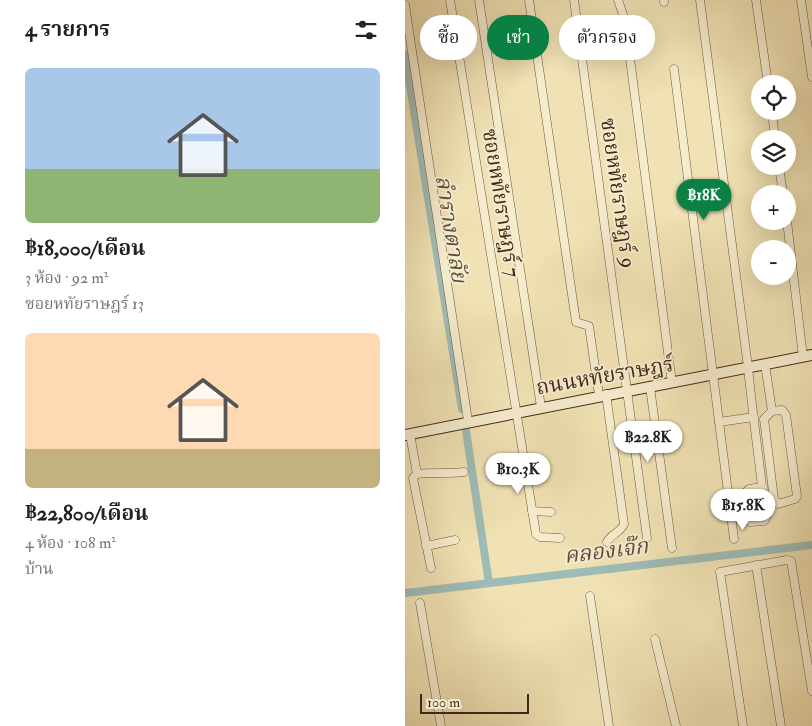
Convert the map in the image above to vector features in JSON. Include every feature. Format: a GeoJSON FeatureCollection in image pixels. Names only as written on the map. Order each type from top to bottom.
{"type":"FeatureCollection","features":[{"type":"Feature","properties":{"kind":"main road","name":"ถนนหทัยราษฎร์"},"geometry":{"type":"LineString","coordinates":[[407,434],[807,356]]}},
{"type":"Feature","properties":{"kind":"street","name":"ซอยหทัยราษฎร์ 7"},"geometry":{"type":"LineString","coordinates":[[450,0],[532,512],[538,536],[560,538]]}},
{"type":"Feature","properties":{"kind":"street"},"geometry":{"type":"LineString","coordinates":[[479,0],[541,407]]}},
{"type":"Feature","properties":{"kind":"street"},"geometry":{"type":"LineString","coordinates":[[529,0],[576,322],[589,326],[603,395],[624,524],[621,530],[610,537],[607,542]]}},
{"type":"Feature","properties":{"kind":"street","name":"ซอยหทัยราษฎร์ 9"},"geometry":{"type":"LineString","coordinates":[[574,0],[647,538]]}},
{"type":"Feature","properties":{"kind":"street"},"geometry":{"type":"LineString","coordinates":[[618,0],[625,20],[672,383]]}},
{"type":"Feature","properties":{"kind":"street"},"geometry":{"type":"LineString","coordinates":[[700,0],[748,367],[767,518],[764,521],[750,522],[745,493],[749,489],[763,487]]}},
{"type":"Feature","properties":{"kind":"street"},"geometry":{"type":"LineString","coordinates":[[756,0],[767,75]]}},
{"type":"Feature","properties":{"kind":"street"},"geometry":{"type":"LineString","coordinates":[[801,0],[812,77]]}},
{"type":"Feature","properties":{"kind":"street"},"geometry":{"type":"LineString","coordinates":[[405,5],[468,421]]}},
{"type":"Feature","properties":{"kind":"street"},"geometry":{"type":"LineString","coordinates":[[674,69],[734,540]]}},
{"type":"Feature","properties":{"kind":"street"},"geometry":{"type":"LineString","coordinates":[[788,230],[807,356]]}},
{"type":"Feature","properties":{"kind":"street"},"geometry":{"type":"LineString","coordinates":[[765,364],[772,411]]}},
{"type":"Feature","properties":{"kind":"street"},"geometry":{"type":"LineString","coordinates":[[650,387],[672,548]]}},
{"type":"Feature","properties":{"kind":"street"},"geometry":{"type":"LineString","coordinates":[[782,410],[786,415],[797,496],[795,499],[778,504],[774,499],[764,430],[764,419],[772,411],[782,410]]}},
{"type":"Feature","properties":{"kind":"street"},"geometry":{"type":"LineString","coordinates":[[719,422],[754,417]]}},
{"type":"Feature","properties":{"kind":"street"},"geometry":{"type":"LineString","coordinates":[[407,434],[417,474]]}},
{"type":"Feature","properties":{"kind":"street"},"geometry":{"type":"LineString","coordinates":[[431,568],[413,478],[417,474],[435,471],[445,474],[464,472]]}},
{"type":"Feature","properties":{"kind":"street"},"geometry":{"type":"LineString","coordinates":[[532,512],[551,512]]}},
{"type":"Feature","properties":{"kind":"street"},"geometry":{"type":"LineString","coordinates":[[427,546],[455,540]]}},
{"type":"Feature","properties":{"kind":"street"},"geometry":{"type":"LineString","coordinates":[[743,726],[719,573],[787,560],[792,564],[812,691]]}},
{"type":"Feature","properties":{"kind":"street"},"geometry":{"type":"LineString","coordinates":[[756,566],[781,726]]}},
{"type":"Feature","properties":{"kind":"street"},"geometry":{"type":"LineString","coordinates":[[590,596],[609,726]]}},
{"type":"Feature","properties":{"kind":"street"},"geometry":{"type":"LineString","coordinates":[[420,603],[441,726]]}},
{"type":"Feature","properties":{"kind":"street"},"geometry":{"type":"LineString","coordinates":[[655,639],[676,726]]}},
{"type":"Feature","properties":{"kind":"waterway","name":"ลำรางตาลัย"},"geometry":{"type":"LineString","coordinates":[[405,55],[462,409]]}},
{"type":"Feature","properties":{"kind":"waterway","name":"ลำรางตาลัย"},"geometry":{"type":"LineString","coordinates":[[466,431],[489,583]]}},
{"type":"Feature","properties":{"kind":"waterway","name":"คลองเจ๊ก"},"geometry":{"type":"LineString","coordinates":[[405,593],[812,545]]}}]}
